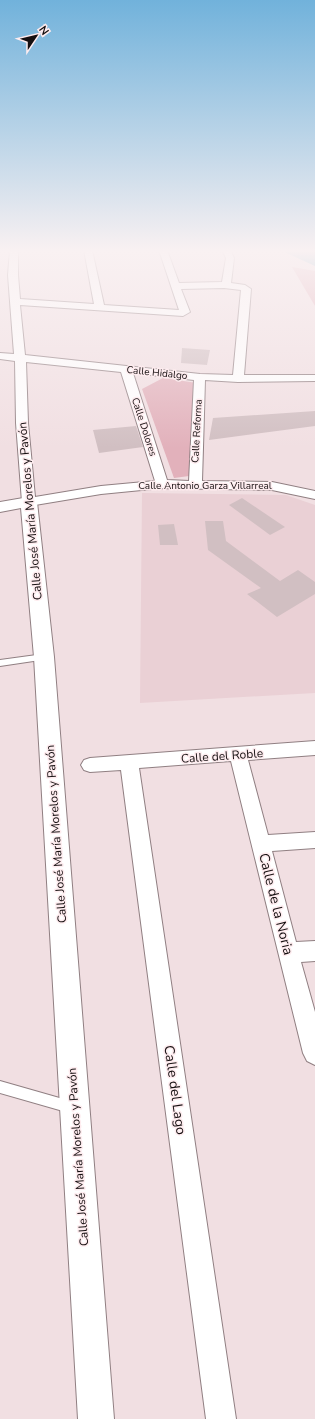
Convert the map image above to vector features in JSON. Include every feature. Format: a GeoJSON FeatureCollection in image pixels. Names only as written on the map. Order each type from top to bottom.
{"type":"FeatureCollection","features":[{"type":"Feature","properties":{"kind":"street","name":"Calle José María Morelos y Pavón"},"geometry":{"type":"LineString","coordinates":[[17,316],[22,423],[44,657],[96,1419]]}},
{"type":"Feature","properties":{"kind":"street"},"geometry":{"type":"LineString","coordinates":[[238,379],[244,316]]}},
{"type":"Feature","properties":{"kind":"street","name":"Calle Hidalgo"},"geometry":{"type":"LineString","coordinates":[[0,356],[200,377],[238,379],[315,378]]}},
{"type":"Feature","properties":{"kind":"street","name":"Calle Dolores"},"geometry":{"type":"LineString","coordinates":[[126,369],[162,484]]}},
{"type":"Feature","properties":{"kind":"street","name":"Calle Reforma"},"geometry":{"type":"LineString","coordinates":[[195,484],[200,377]]}},
{"type":"Feature","properties":{"kind":"street","name":"Calle Antonio Garza Villarreal"},"geometry":{"type":"LineString","coordinates":[[0,507],[101,490],[162,484],[272,486],[315,495]]}},
{"type":"Feature","properties":{"kind":"street","name":"Calle del Roble"},"geometry":{"type":"LineString","coordinates":[[90,765],[315,748]]}},
{"type":"Feature","properties":{"kind":"street","name":"Calle de la Noria"},"geometry":{"type":"LineString","coordinates":[[238,755],[288,953],[313,1040]]}},
{"type":"Feature","properties":{"kind":"street","name":"Calle del Lago"},"geometry":{"type":"LineString","coordinates":[[129,762],[221,1419]]}},
{"type":"Feature","properties":{"kind":"street"},"geometry":{"type":"LineString","coordinates":[[260,844],[315,840]]}},
{"type":"Feature","properties":{"kind":"street"},"geometry":{"type":"LineString","coordinates":[[288,953],[315,951]]}},
{"type":"Feature","properties":{"kind":"lane"},"geometry":{"type":"LineString","coordinates":[[0,664],[44,657]]}},
{"type":"Feature","properties":{"kind":"lane"},"geometry":{"type":"LineString","coordinates":[[0,1087],[74,1108]]}},
{"type":"Feature","properties":{"kind":"shaded area"},"geometry":{"type":"Polygon","coordinates":[[[163,378],[197,383],[189,476],[174,478],[142,389],[163,378]]]}},
{"type":"Feature","properties":{"kind":"shaded area"},"geometry":{"type":"Polygon","coordinates":[[[142,493],[286,495],[315,505],[315,693],[140,703],[142,493]]]}},
{"type":"Feature","properties":{"kind":"building"},"geometry":{"type":"Polygon","coordinates":[[[182,348],[210,350],[207,365],[181,363],[182,348]]]}},
{"type":"Feature","properties":{"kind":"building"},"geometry":{"type":"Polygon","coordinates":[[[315,411],[315,426],[209,440],[213,418],[315,411]]]}},
{"type":"Feature","properties":{"kind":"building"},"geometry":{"type":"Polygon","coordinates":[[[136,426],[143,447],[99,453],[93,430],[136,426]]]}},
{"type":"Feature","properties":{"kind":"building"},"geometry":{"type":"Polygon","coordinates":[[[242,498],[285,527],[270,535],[229,505],[242,498]]]}},
{"type":"Feature","properties":{"kind":"building"},"geometry":{"type":"Polygon","coordinates":[[[205,521],[223,521],[226,541],[280,581],[298,570],[315,582],[315,594],[277,617],[247,594],[261,588],[208,550],[205,521]]]}},
{"type":"Feature","properties":{"kind":"building"},"geometry":{"type":"Polygon","coordinates":[[[174,524],[178,545],[160,545],[158,525],[174,524]]]}}]}
